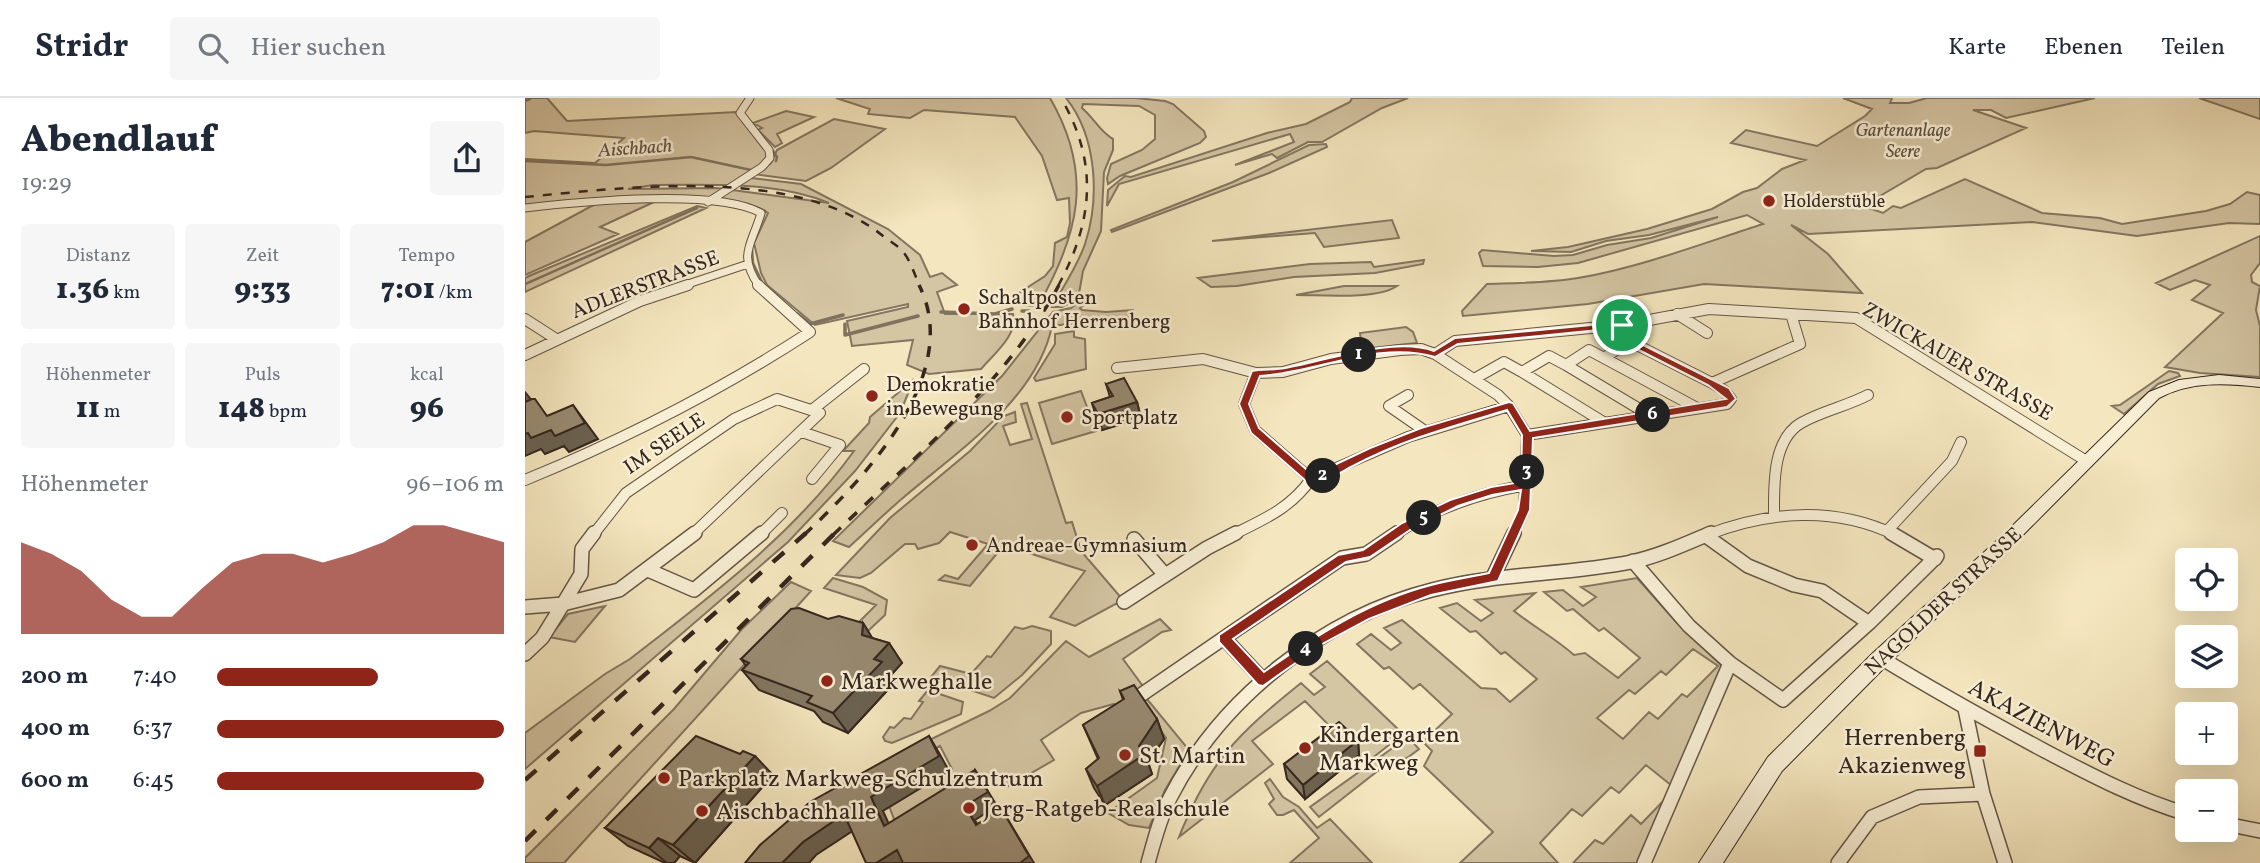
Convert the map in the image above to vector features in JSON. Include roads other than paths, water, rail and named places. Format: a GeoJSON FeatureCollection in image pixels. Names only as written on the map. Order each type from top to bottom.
{"type":"FeatureCollection","features":[{"type":"Feature","properties":{"kind":"main road","name":"NAGOLDER STRASSE"},"geometry":{"type":"LineString","coordinates":[[1710,863],[1775,764],[2154,395],[2178,384],[2230,380],[2260,383]]}},
{"type":"Feature","properties":{"kind":"main road","name":"NAGOLDER STRASSE"},"geometry":{"type":"LineString","coordinates":[[2210,382],[2260,391]]}},
{"type":"Feature","properties":{"kind":"street"},"geometry":{"type":"LineString","coordinates":[[708,202],[765,165],[770,158],[769,150],[740,114],[750,98]]}},
{"type":"Feature","properties":{"kind":"street"},"geometry":{"type":"LineString","coordinates":[[525,208],[622,199],[708,202],[753,208],[761,213],[747,247],[748,264],[761,291],[810,332],[728,385],[675,414],[610,446],[525,480]]}},
{"type":"Feature","properties":{"kind":"street","name":"ADLERSTRASSE"},"geometry":{"type":"LineString","coordinates":[[525,355],[640,301],[748,264]]}},
{"type":"Feature","properties":{"kind":"street","name":"ZWICKAUER STRASSE"},"geometry":{"type":"LineString","coordinates":[[1435,354],[1455,341],[1622,325],[1709,309],[1856,318],[2088,462]]}},
{"type":"Feature","properties":{"kind":"street"},"geometry":{"type":"LineString","coordinates":[[1677,314],[1707,333]]}},
{"type":"Feature","properties":{"kind":"street"},"geometry":{"type":"LineString","coordinates":[[1712,383],[1800,344],[1791,314]]}},
{"type":"Feature","properties":{"kind":"street","name":"ADLERSTRASSE"},"geometry":{"type":"LineString","coordinates":[[525,318],[556,339]]}},
{"type":"Feature","properties":{"kind":"street"},"geometry":{"type":"LineString","coordinates":[[1527,435],[1727,404],[1731,399],[1725,391],[1712,383],[1629,341],[1622,325]]}},
{"type":"Feature","properties":{"kind":"street"},"geometry":{"type":"LineString","coordinates":[[1604,358],[1629,341]]}},
{"type":"Feature","properties":{"kind":"street"},"geometry":{"type":"LineString","coordinates":[[1117,368],[1203,359],[1256,373],[1283,372],[1331,359],[1400,350],[1421,349],[1435,354],[1498,395],[1509,406],[1527,435],[1524,510],[1493,577]]}},
{"type":"Feature","properties":{"kind":"street"},"geometry":{"type":"LineString","coordinates":[[1566,365],[1590,350],[1697,408]]}},
{"type":"Feature","properties":{"kind":"street"},"geometry":{"type":"LineString","coordinates":[[1522,372],[1549,356],[1651,416]]}},
{"type":"Feature","properties":{"kind":"street"},"geometry":{"type":"LineString","coordinates":[[1474,379],[1504,362],[1605,423]]}},
{"type":"Feature","properties":{"kind":"street"},"geometry":{"type":"LineString","coordinates":[[525,607],[564,604],[619,590],[648,570],[700,529],[820,413],[813,410],[864,369]]}},
{"type":"Feature","properties":{"kind":"street"},"geometry":{"type":"LineString","coordinates":[[1256,373],[1244,404],[1255,430],[1311,479]]}},
{"type":"Feature","properties":{"kind":"street"},"geometry":{"type":"LineString","coordinates":[[1408,395],[1389,406],[1425,431]]}},
{"type":"Feature","properties":{"kind":"street"},"geometry":{"type":"LineString","coordinates":[[1774,515],[1782,440],[1795,427],[1852,405],[1868,395]]}},
{"type":"Feature","properties":{"kind":"street","name":"IM SEELE"},"geometry":{"type":"LineString","coordinates":[[525,654],[541,638],[581,573],[582,549],[626,492],[734,419],[764,403],[777,399],[785,400],[813,410]]}},
{"type":"Feature","properties":{"kind":"street"},"geometry":{"type":"LineString","coordinates":[[1124,602],[1210,546],[1264,521],[1305,490],[1311,479],[1327,475],[1374,450],[1425,431],[1509,406]]}},
{"type":"Feature","properties":{"kind":"street"},"geometry":{"type":"LineString","coordinates":[[802,432],[840,445],[811,479]]}},
{"type":"Feature","properties":{"kind":"street"},"geometry":{"type":"LineString","coordinates":[[1887,531],[1952,461],[1961,442]]}},
{"type":"Feature","properties":{"kind":"street"},"geometry":{"type":"LineString","coordinates":[[1138,697],[1342,558],[1366,554],[1406,527],[1454,503],[1491,491],[1527,485]]}},
{"type":"Feature","properties":{"kind":"street"},"geometry":{"type":"LineString","coordinates":[[648,570],[694,590],[753,542],[782,513]]}},
{"type":"Feature","properties":{"kind":"street"},"geometry":{"type":"LineString","coordinates":[[1147,863],[1170,797],[1219,726],[1263,680],[1319,640],[1365,615],[1430,590],[1493,577],[1566,572],[1633,561],[1751,520],[1774,515],[1835,516],[1887,531],[1936,558],[1783,700],[1730,663],[1689,626],[1633,561]]}},
{"type":"Feature","properties":{"kind":"street"},"geometry":{"type":"LineString","coordinates":[[1706,536],[1748,566],[1794,585],[1822,591],[1869,623]]}},
{"type":"Feature","properties":{"kind":"street"},"geometry":{"type":"LineString","coordinates":[[1134,539],[1165,575]]}},
{"type":"Feature","properties":{"kind":"street"},"geometry":{"type":"LineString","coordinates":[[1224,638],[1263,680]]}},
{"type":"Feature","properties":{"kind":"street","name":"AKAZIENWEG"},"geometry":{"type":"LineString","coordinates":[[1881,658],[1965,709],[2136,797],[2175,810]]}},
{"type":"Feature","properties":{"kind":"street"},"geometry":{"type":"LineString","coordinates":[[1644,863],[1704,730],[1730,663]]}},
{"type":"Feature","properties":{"kind":"street"},"geometry":{"type":"LineString","coordinates":[[1965,709],[1983,794],[2005,863]]}},
{"type":"Feature","properties":{"kind":"street"},"geometry":{"type":"LineString","coordinates":[[1838,863],[1872,817],[1919,797],[1983,794]]}},
{"type":"Feature","properties":{"kind":"street"},"geometry":{"type":"LineString","coordinates":[[2238,826],[2260,831]]}},
{"type":"Feature","properties":{"kind":"waterway"},"geometry":{"type":"LineString","coordinates":[[525,101],[530,99],[528,98]]}},
{"type":"Feature","properties":{"kind":"waterway"},"geometry":{"type":"LineString","coordinates":[[769,145],[777,157],[776,161]]}},
{"type":"Feature","properties":{"kind":"waterway","name":"Aischbach"},"geometry":{"type":"LineString","coordinates":[[525,161],[606,165],[691,157],[751,170]]}},
{"type":"Feature","properties":{"kind":"waterway"},"geometry":{"type":"LineString","coordinates":[[747,205],[765,211],[759,229]]}},
{"type":"Feature","properties":{"kind":"waterway","name":"Aischbach"},"geometry":{"type":"LineString","coordinates":[[525,284],[697,208]]}},
{"type":"Feature","properties":{"kind":"waterway"},"geometry":{"type":"LineString","coordinates":[[752,249],[753,263],[763,284]]}},
{"type":"Feature","properties":{"kind":"waterway"},"geometry":{"type":"LineString","coordinates":[[941,312],[995,314],[1012,309]]}},
{"type":"Feature","properties":{"kind":"waterway"},"geometry":{"type":"LineString","coordinates":[[1022,311],[1029,311]]}},
{"type":"Feature","properties":{"kind":"waterway"},"geometry":{"type":"LineString","coordinates":[[797,314],[810,324],[843,315]]}},
{"type":"Feature","properties":{"kind":"waterway"},"geometry":{"type":"LineString","coordinates":[[845,324],[845,335],[918,316]]}},
{"type":"Feature","properties":{"kind":"railway"},"geometry":{"type":"LineString","coordinates":[[1058,286],[1079,239],[1087,192],[1081,146],[1061,98]]}},
{"type":"Feature","properties":{"kind":"railway"},"geometry":{"type":"LineString","coordinates":[[525,197],[661,186],[711,186],[759,190],[805,199],[847,214],[897,246],[902,250],[920,286]]}},
{"type":"Feature","properties":{"kind":"railway"},"geometry":{"type":"LineString","coordinates":[[804,535],[854,485],[879,455],[901,422],[918,388],[928,354],[929,319],[919,285]]}},
{"type":"Feature","properties":{"kind":"railway"},"geometry":{"type":"LineString","coordinates":[[833,535],[926,448],[985,387],[1037,321],[1059,285]]}},
{"type":"Feature","properties":{"kind":"railway"},"geometry":{"type":"LineString","coordinates":[[525,780],[806,533]]}},
{"type":"Feature","properties":{"kind":"railway"},"geometry":{"type":"LineString","coordinates":[[525,841],[835,533]]}},
{"type":"Feature","properties":{"kind":"place","name":"Holderstüble"},"geometry":{"type":"Point","coordinates":[1769,201]}},
{"type":"Feature","properties":{"kind":"place","name":"Schaltposten Bahnhof Herrenberg"},"geometry":{"type":"Point","coordinates":[964,309]}},
{"type":"Feature","properties":{"kind":"place","name":"Demokratie in Bewegung"},"geometry":{"type":"Point","coordinates":[872,396]}},
{"type":"Feature","properties":{"kind":"place","name":"Sportplatz"},"geometry":{"type":"Point","coordinates":[1067,417]}},
{"type":"Feature","properties":{"kind":"place","name":"Andreae-Gymnasium"},"geometry":{"type":"Point","coordinates":[972,545]}},
{"type":"Feature","properties":{"kind":"place","name":"Markweghalle"},"geometry":{"type":"Point","coordinates":[827,681]}},
{"type":"Feature","properties":{"kind":"place","name":"Kindergarten Markweg"},"geometry":{"type":"Point","coordinates":[1305,748]}},
{"type":"Feature","properties":{"kind":"place","name":"Herrenberg Akazienweg"},"geometry":{"type":"Point","coordinates":[1980,751]}},
{"type":"Feature","properties":{"kind":"place","name":"St. Martin"},"geometry":{"type":"Point","coordinates":[1125,755]}},
{"type":"Feature","properties":{"kind":"place","name":"Parkplatz Markweg-Schulzentrum"},"geometry":{"type":"Point","coordinates":[664,778]}},
{"type":"Feature","properties":{"kind":"place","name":"Jerg-Ratgeb-Realschule"},"geometry":{"type":"Point","coordinates":[969,808]}},
{"type":"Feature","properties":{"kind":"place","name":"Aischbachhalle"},"geometry":{"type":"Point","coordinates":[702,811]}},
{"type":"Feature","properties":{"kind":"park label","name":"Gartenanlage Seere"},"geometry":{"type":"Point","coordinates":[1903,140]}}]}
